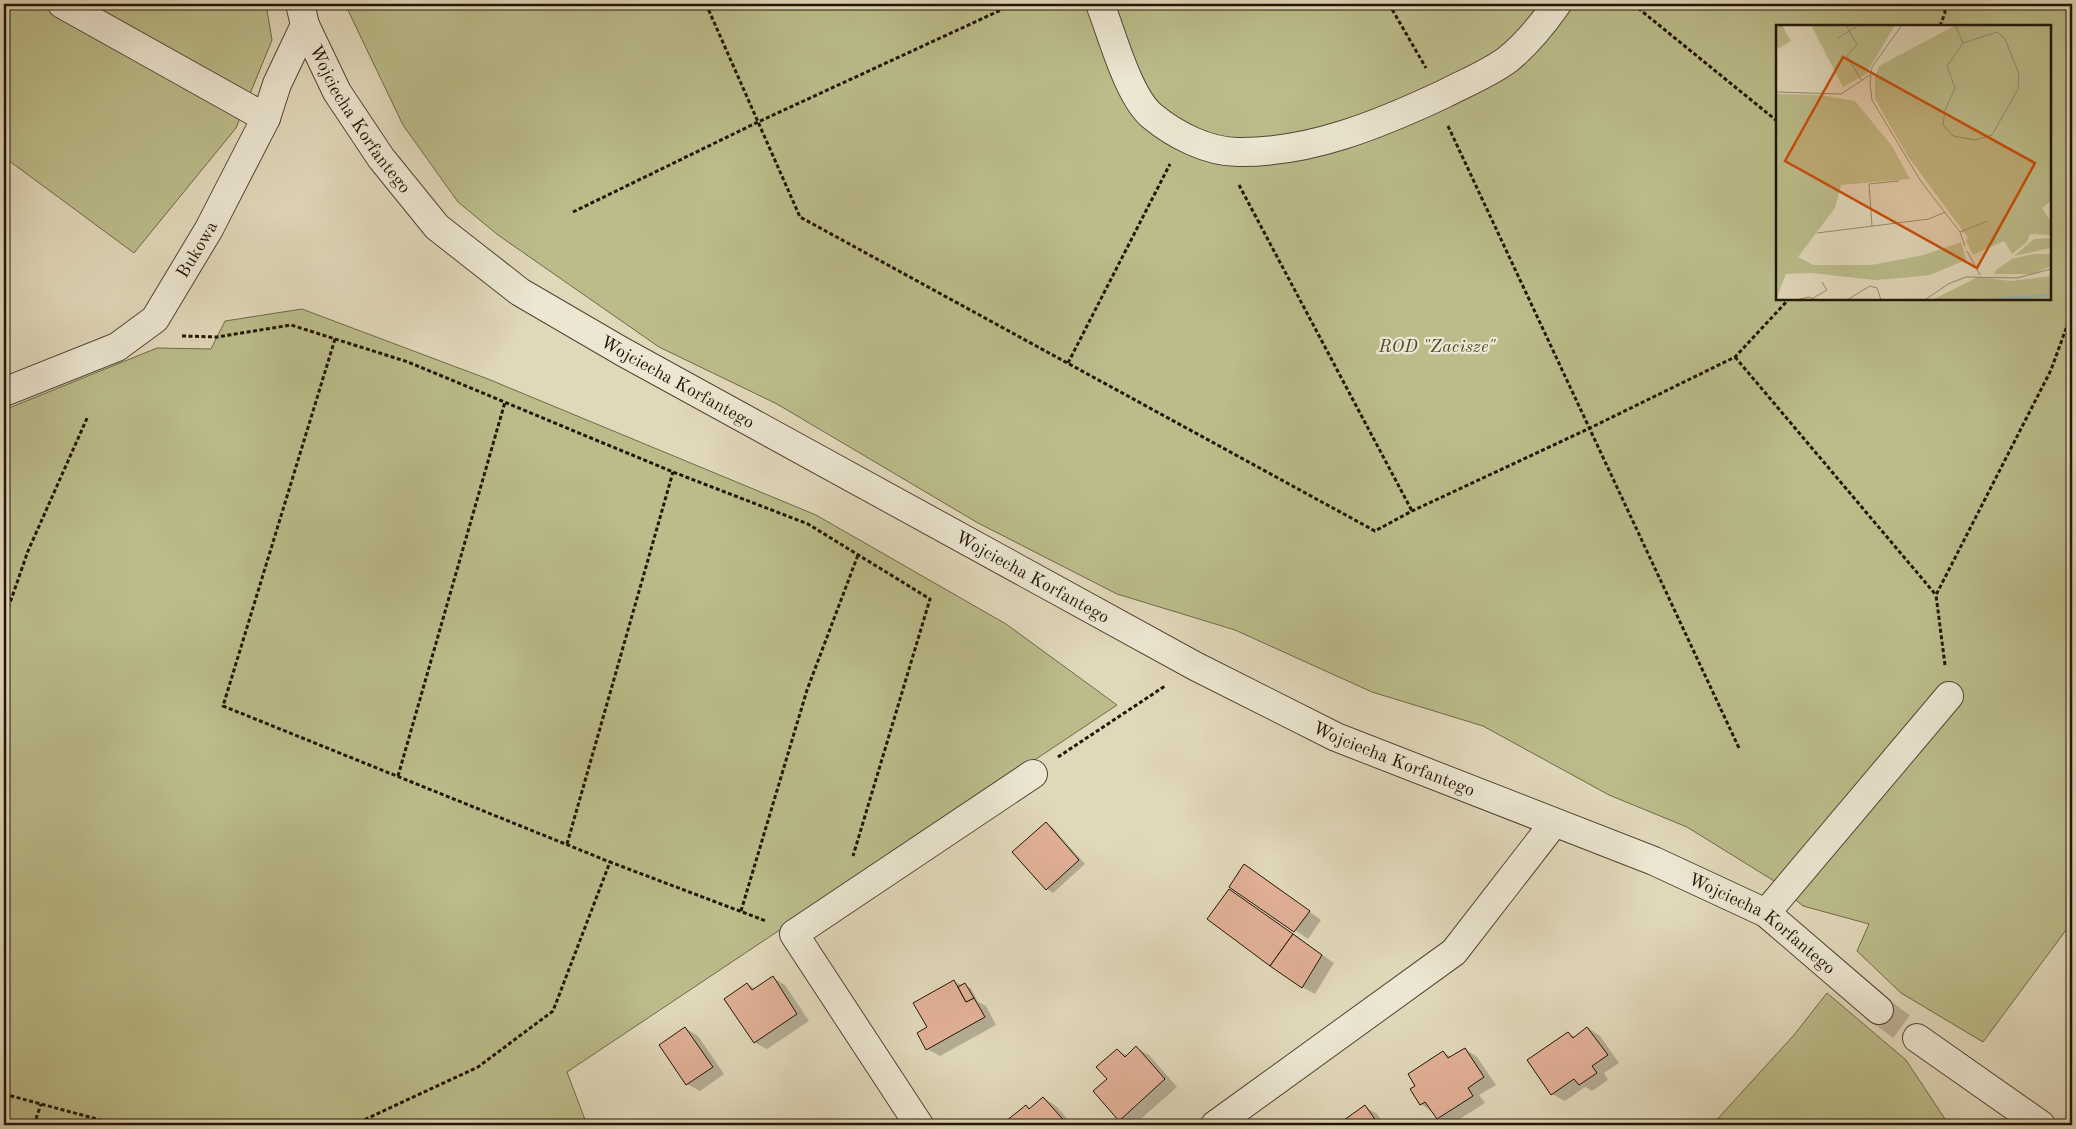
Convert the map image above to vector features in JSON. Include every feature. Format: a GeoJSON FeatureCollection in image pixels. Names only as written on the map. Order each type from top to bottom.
{"type":"FeatureCollection","features":[{"type":"Feature","properties":{"kind":"street"},"geometry":{"type":"LineString","coordinates":[[62,4],[266,118]]}},
{"type":"Feature","properties":{"kind":"street"},"geometry":{"type":"LineString","coordinates":[[1100,4],[1132,89],[1140,103],[1152,116],[1184,137],[1209,148],[1237,152],[1304,145],[1322,141],[1356,131],[1438,97],[1507,60],[1539,30],[1557,4]]}},
{"type":"Feature","properties":{"kind":"street","name":"Bukowa"},"geometry":{"type":"LineString","coordinates":[[4,392],[117,347],[154,319],[209,229],[266,118],[302,14]]}},
{"type":"Feature","properties":{"kind":"street","name":"Wojciecha Korfantego"},"geometry":{"type":"LineString","coordinates":[[302,14],[337,92],[387,166],[437,227],[520,292],[623,352],[1195,666],[1336,737],[1654,861],[1766,913],[1879,1010]]}},
{"type":"Feature","properties":{"kind":"street"},"geometry":{"type":"LineString","coordinates":[[1766,913],[1949,696]]}},
{"type":"Feature","properties":{"kind":"street"},"geometry":{"type":"LineString","coordinates":[[919,1125],[794,934],[1033,774]]}},
{"type":"Feature","properties":{"kind":"street"},"geometry":{"type":"LineString","coordinates":[[1215,1125],[1454,952],[1554,823]]}},
{"type":"Feature","properties":{"kind":"street"},"geometry":{"type":"LineString","coordinates":[[1917,1038],[2041,1125]]}},
{"type":"Feature","properties":{"kind":"path"},"geometry":{"type":"LineString","coordinates":[[706,4],[800,217],[1375,531],[1412,511],[1590,428],[1735,357],[1787,300]]}},
{"type":"Feature","properties":{"kind":"path"},"geometry":{"type":"LineString","coordinates":[[573,212],[758,122],[1014,4]]}},
{"type":"Feature","properties":{"kind":"path"},"geometry":{"type":"LineString","coordinates":[[1389,4],[1438,97],[1739,748]]}},
{"type":"Feature","properties":{"kind":"path"},"geometry":{"type":"LineString","coordinates":[[1632,4],[1776,120]]}},
{"type":"Feature","properties":{"kind":"path"},"geometry":{"type":"LineString","coordinates":[[1940,25],[1945,13],[1944,4]]}},
{"type":"Feature","properties":{"kind":"path"},"geometry":{"type":"LineString","coordinates":[[1068,363],[1184,137]]}},
{"type":"Feature","properties":{"kind":"path"},"geometry":{"type":"LineString","coordinates":[[1237,152],[1238,182],[1412,511]]}},
{"type":"Feature","properties":{"kind":"path"},"geometry":{"type":"LineString","coordinates":[[1936,594],[2051,370],[2072,312]]}},
{"type":"Feature","properties":{"kind":"path"},"geometry":{"type":"LineString","coordinates":[[134,334],[217,337],[291,325],[408,362],[673,472],[808,524],[930,599],[852,860]]}},
{"type":"Feature","properties":{"kind":"path"},"geometry":{"type":"LineString","coordinates":[[335,339],[223,706],[610,862],[784,928],[794,934]]}},
{"type":"Feature","properties":{"kind":"path"},"geometry":{"type":"LineString","coordinates":[[1735,357],[1936,594],[1949,696]]}},
{"type":"Feature","properties":{"kind":"path"},"geometry":{"type":"LineString","coordinates":[[398,776],[505,402]]}},
{"type":"Feature","properties":{"kind":"path"},"geometry":{"type":"LineString","coordinates":[[4,620],[28,551],[88,416]]}},
{"type":"Feature","properties":{"kind":"path"},"geometry":{"type":"LineString","coordinates":[[568,844],[673,472]]}},
{"type":"Feature","properties":{"kind":"path"},"geometry":{"type":"LineString","coordinates":[[741,911],[807,690],[858,555]]}},
{"type":"Feature","properties":{"kind":"path"},"geometry":{"type":"LineString","coordinates":[[1033,774],[1195,666]]}},
{"type":"Feature","properties":{"kind":"path"},"geometry":{"type":"LineString","coordinates":[[353,1125],[478,1067],[552,1012],[610,862]]}},
{"type":"Feature","properties":{"kind":"path"},"geometry":{"type":"LineString","coordinates":[[4,1094],[119,1125]]}},
{"type":"Feature","properties":{"kind":"path"},"geometry":{"type":"LineString","coordinates":[[34,1125],[41,1104]]}},
{"type":"Feature","properties":{"kind":"green space"},"geometry":{"type":"Polygon","coordinates":[[[4,4],[266,4],[272,40],[236,128],[134,253],[4,157],[4,4]]]}},
{"type":"Feature","properties":{"kind":"green space","name":"ROD \"Zacisze\""},"geometry":{"type":"Polygon","coordinates":[[[345,4],[2072,4],[2072,922],[1983,1042],[1901,993],[1857,951],[1869,924],[1803,906],[1771,879],[1687,827],[1609,795],[1483,726],[1372,692],[1235,630],[1117,594],[978,523],[777,404],[659,347],[498,235],[458,202],[403,125],[345,4]]]}},
{"type":"Feature","properties":{"kind":"green space"},"geometry":{"type":"Polygon","coordinates":[[[302,309],[488,379],[816,515],[1006,624],[1117,705],[567,1072],[587,1125],[4,1125],[4,410],[157,348],[211,349],[225,321],[302,309]]]}},
{"type":"Feature","properties":{"kind":"green space"},"geometry":{"type":"Polygon","coordinates":[[[1827,993],[1906,1060],[1945,1119],[1940,1125],[1712,1125],[1794,1035],[1827,993]]]}},
{"type":"Feature","properties":{"kind":"building"},"geometry":{"type":"Polygon","coordinates":[[[1046,822],[1079,860],[1046,890],[1012,852],[1046,822]]]}},
{"type":"Feature","properties":{"kind":"building"},"geometry":{"type":"Polygon","coordinates":[[[1244,864],[1310,911],[1294,932],[1229,887],[1244,864]]]}},
{"type":"Feature","properties":{"kind":"building"},"geometry":{"type":"Polygon","coordinates":[[[1229,889],[1293,934],[1270,966],[1207,919],[1229,889]]]}},
{"type":"Feature","properties":{"kind":"building"},"geometry":{"type":"Polygon","coordinates":[[[1293,934],[1322,955],[1302,988],[1270,966],[1293,934]]]}},
{"type":"Feature","properties":{"kind":"building"},"geometry":{"type":"Polygon","coordinates":[[[773,976],[797,1014],[754,1043],[724,999],[747,983],[752,990],[773,976]]]}},
{"type":"Feature","properties":{"kind":"building"},"geometry":{"type":"Polygon","coordinates":[[[954,980],[966,1002],[974,998],[985,1017],[926,1050],[917,1033],[927,1027],[913,1003],[954,980]]]}},
{"type":"Feature","properties":{"kind":"building"},"geometry":{"type":"Polygon","coordinates":[[[965,983],[974,998],[966,1002],[958,987],[965,983]]]}},
{"type":"Feature","properties":{"kind":"building"},"geometry":{"type":"Polygon","coordinates":[[[685,1027],[713,1067],[686,1085],[659,1045],[685,1027]]]}},
{"type":"Feature","properties":{"kind":"building"},"geometry":{"type":"Polygon","coordinates":[[[1587,1027],[1608,1055],[1592,1066],[1597,1073],[1579,1085],[1574,1079],[1551,1095],[1527,1060],[1568,1032],[1573,1038],[1587,1027]]]}},
{"type":"Feature","properties":{"kind":"building"},"geometry":{"type":"Polygon","coordinates":[[[1136,1046],[1165,1079],[1119,1121],[1093,1091],[1107,1079],[1096,1067],[1117,1049],[1125,1057],[1136,1046]]]}},
{"type":"Feature","properties":{"kind":"building"},"geometry":{"type":"Polygon","coordinates":[[[1465,1048],[1484,1077],[1468,1088],[1473,1096],[1437,1119],[1425,1102],[1420,1105],[1410,1089],[1415,1086],[1408,1074],[1443,1051],[1448,1058],[1465,1048]]]}},
{"type":"Feature","properties":{"kind":"building"},"geometry":{"type":"Polygon","coordinates":[[[1043,1097],[1068,1125],[1001,1125],[1026,1105],[1029,1109],[1043,1097]]]}},
{"type":"Feature","properties":{"kind":"building"},"geometry":{"type":"Polygon","coordinates":[[[1365,1105],[1379,1125],[1337,1125],[1365,1105]]]}},
{"type":"Feature","properties":{"kind":"tunnel"},"geometry":{"type":"LineString","coordinates":[[1879,1010],[1917,1038]]}}]}
